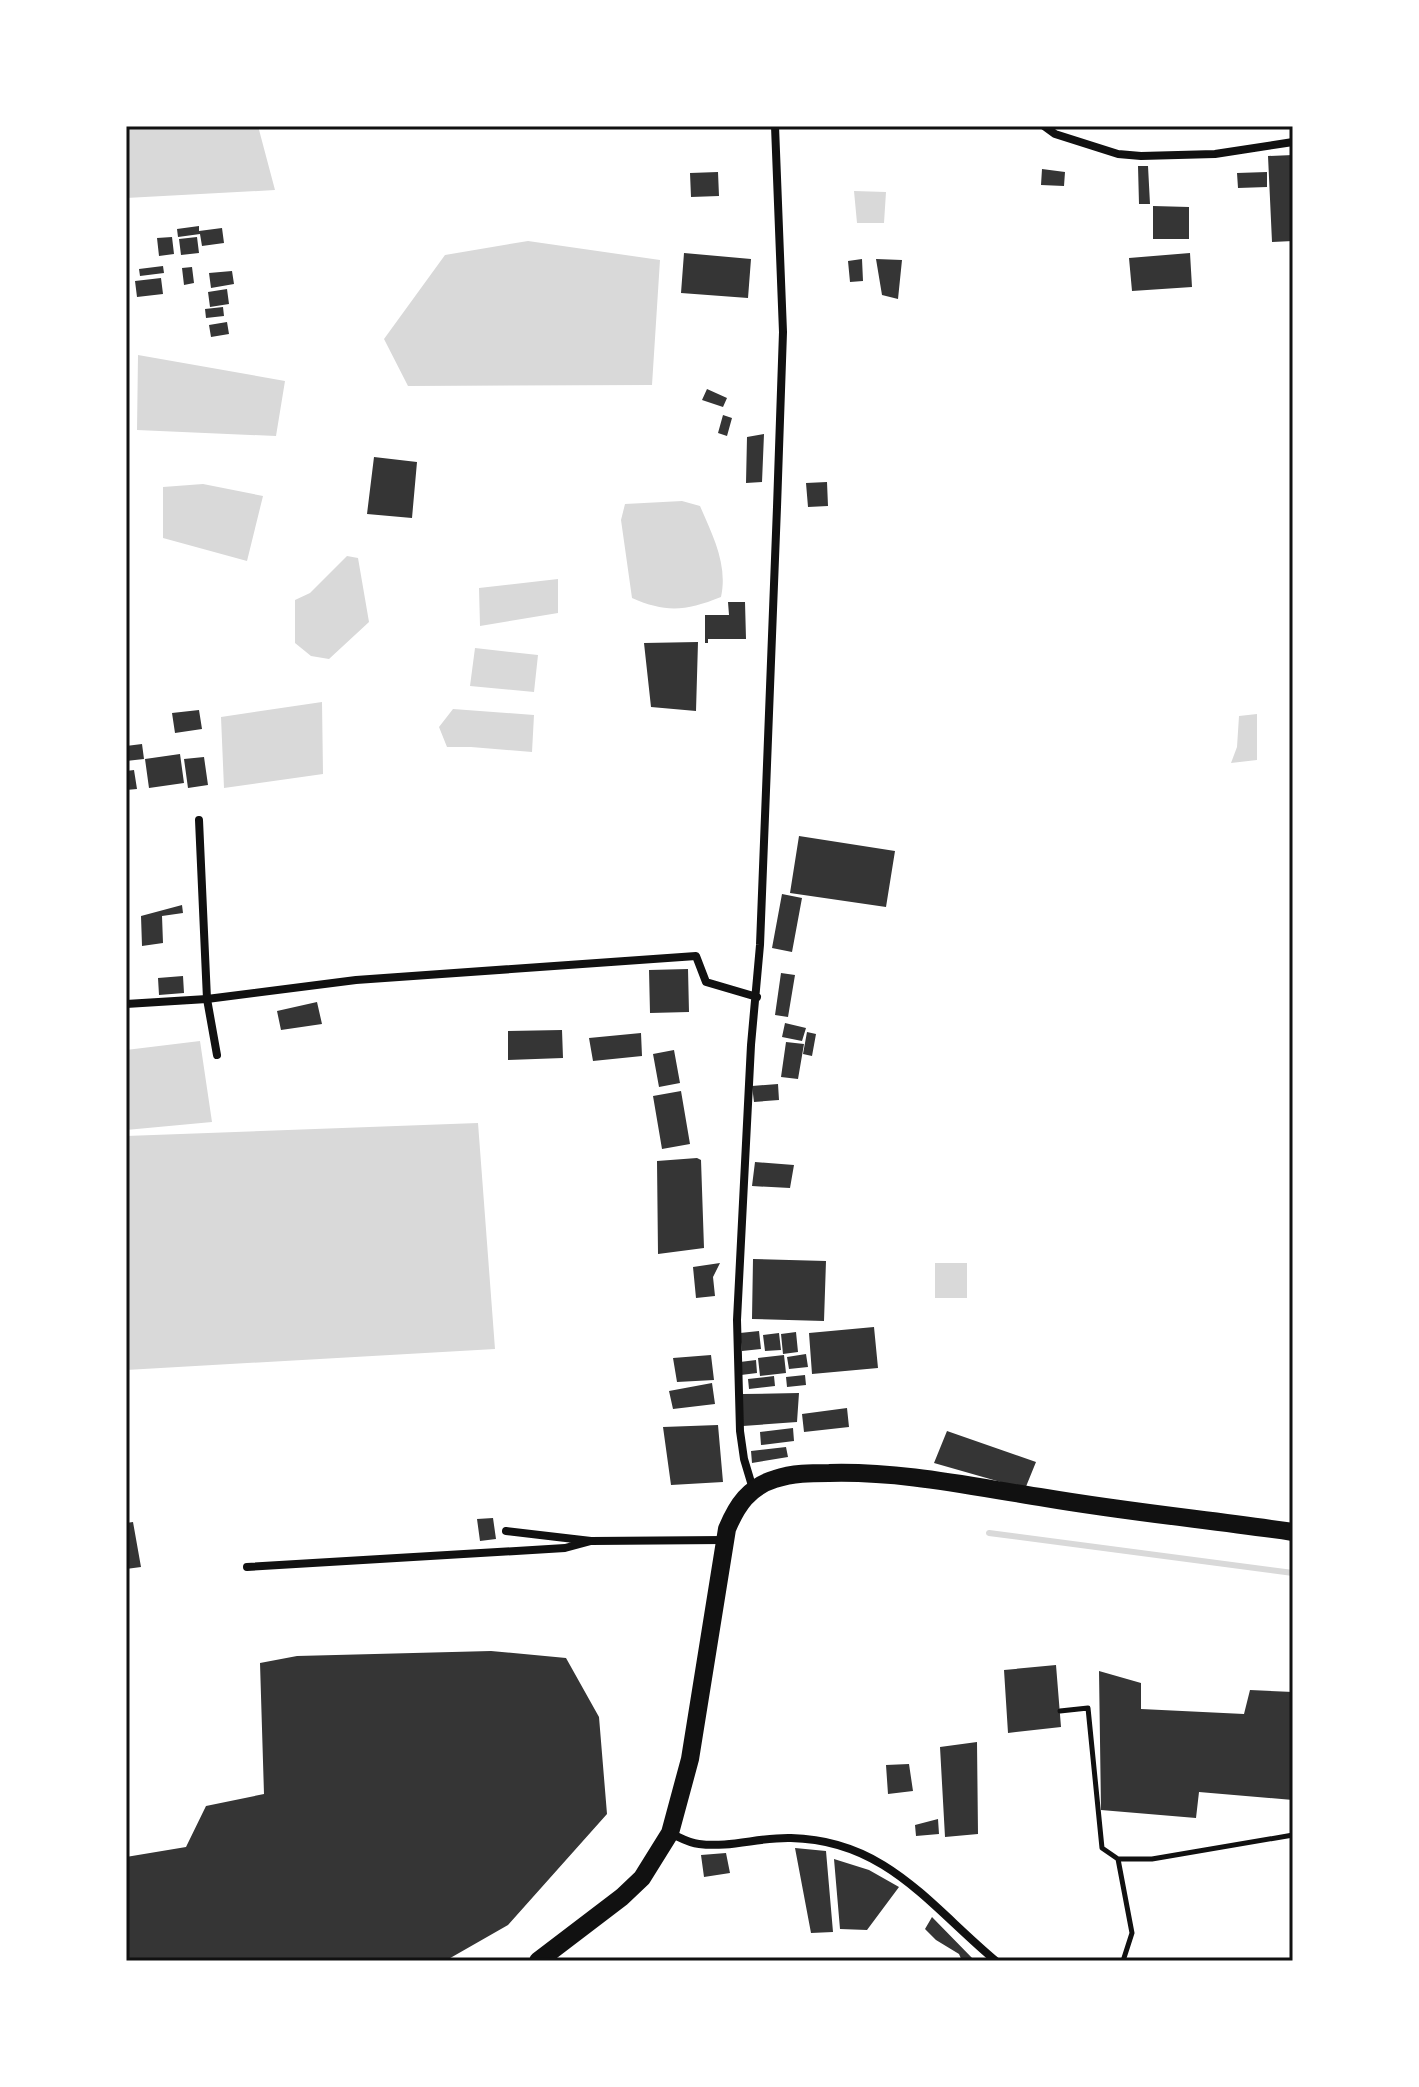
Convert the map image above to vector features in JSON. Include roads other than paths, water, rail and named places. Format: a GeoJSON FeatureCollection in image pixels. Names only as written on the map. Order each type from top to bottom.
{"type":"FeatureCollection","features":[{"type":"Feature","properties":{"kind":"highway"},"geometry":{"type":"LineString","coordinates":[[538,1961],[642,1878],[670,1833],[690,1759],[725,1540],[737,1506],[753,1489],[774,1479],[801,1474],[860,1472],[911,1476],[1163,1516],[1293,1532]]}},
{"type":"Feature","properties":{"kind":"street"},"geometry":{"type":"LineString","coordinates":[[753,1489],[740,1431],[737,1320],[751,1045],[757,997],[783,332],[775,126]]}},
{"type":"Feature","properties":{"kind":"street"},"geometry":{"type":"LineString","coordinates":[[1044,126],[1055,134],[1118,154],[1141,156],[1215,154],[1293,142]]}},
{"type":"Feature","properties":{"kind":"street"},"geometry":{"type":"LineString","coordinates":[[199,820],[207,999],[217,1055]]}},
{"type":"Feature","properties":{"kind":"street"},"geometry":{"type":"LineString","coordinates":[[126,1004],[207,999],[356,980],[696,956],[706,982],[757,997]]}},
{"type":"Feature","properties":{"kind":"street"},"geometry":{"type":"LineString","coordinates":[[506,1531],[591,1541],[725,1540]]}},
{"type":"Feature","properties":{"kind":"street"},"geometry":{"type":"LineString","coordinates":[[247,1567],[565,1548],[591,1541]]}},
{"type":"Feature","properties":{"kind":"street"},"geometry":{"type":"LineString","coordinates":[[670,1833],[696,1844],[720,1845],[790,1838],[837,1845],[876,1860],[920,1890],[996,1961]]}},
{"type":"Feature","properties":{"kind":"lane"},"geometry":{"type":"LineString","coordinates":[[1060,1711],[1088,1708],[1102,1848],[1118,1859],[1152,1859],[1293,1835]]}},
{"type":"Feature","properties":{"kind":"lane"},"geometry":{"type":"LineString","coordinates":[[1118,1859],[1132,1933],[1123,1961]]}},
{"type":"Feature","properties":{"kind":"waterway"},"geometry":{"type":"LineString","coordinates":[[989,1533],[1293,1573]]}}]}
